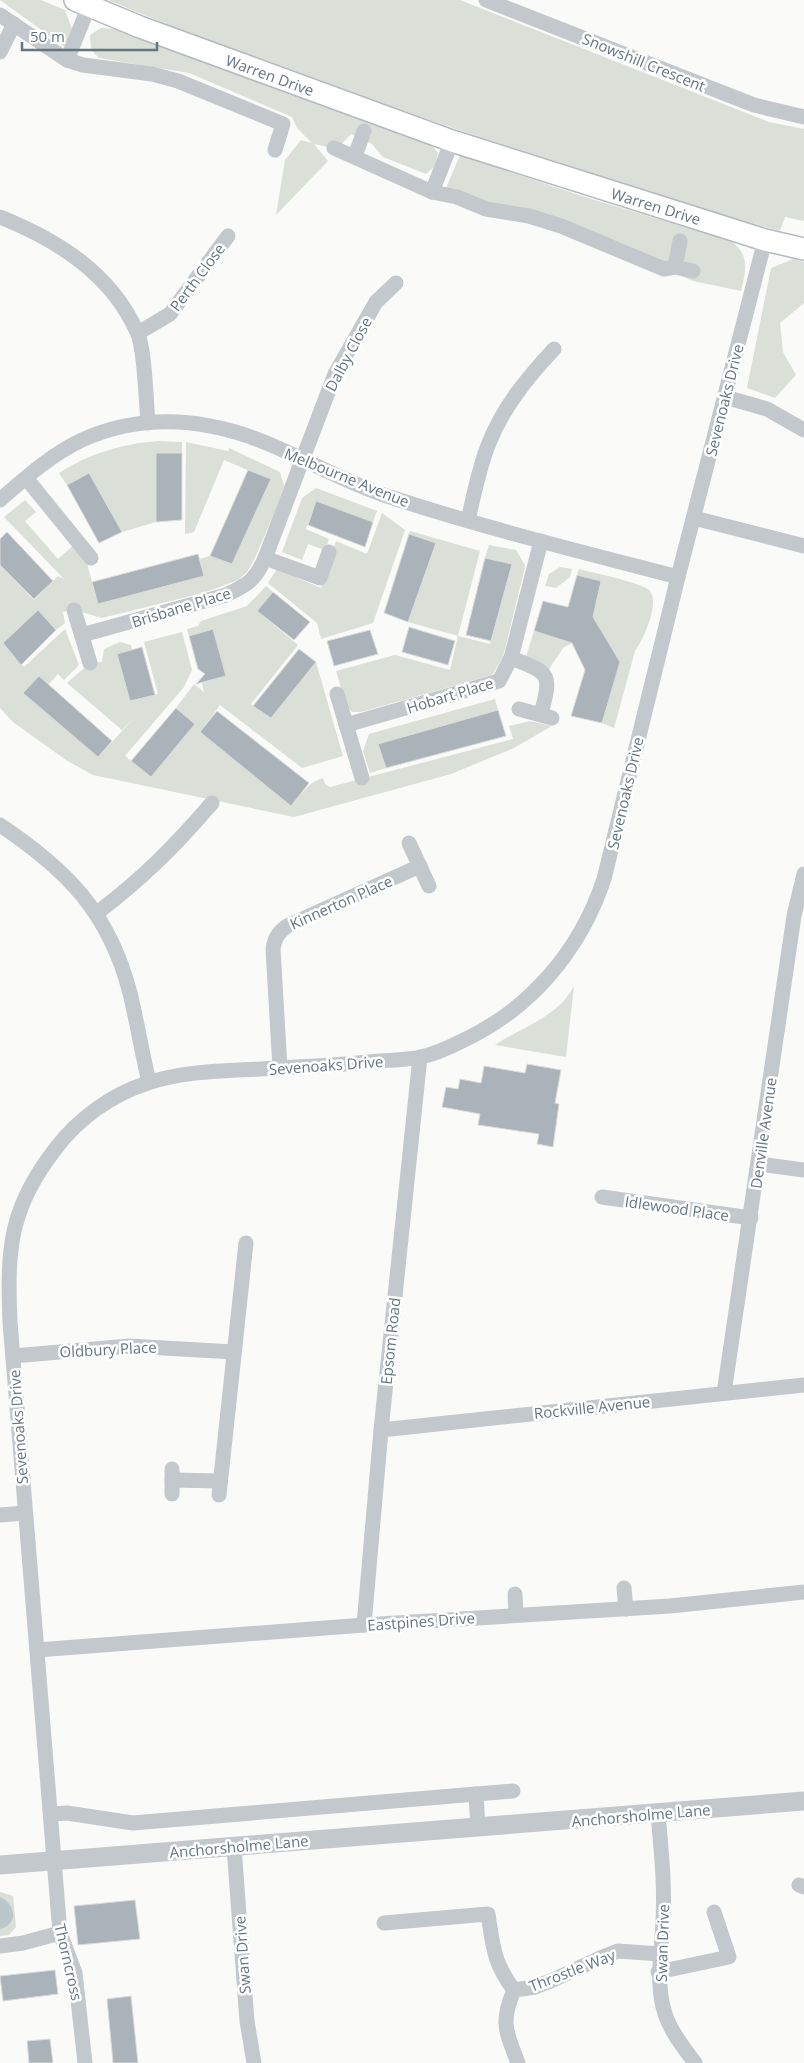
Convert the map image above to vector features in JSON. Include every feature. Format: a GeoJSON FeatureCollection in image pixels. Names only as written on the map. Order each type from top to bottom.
{"type":"FeatureCollection","features":[{"type":"Feature","properties":{"kind":"main road","name":"Warren Drive"},"geometry":{"type":"LineString","coordinates":[[82,3],[149,31],[452,141],[765,240],[804,249]]}},
{"type":"Feature","properties":{"kind":"street","name":"Snowshill Crescent"},"geometry":{"type":"LineString","coordinates":[[486,0],[754,105],[804,118]]}},
{"type":"Feature","properties":{"kind":"street","name":"Warren Drive"},"geometry":{"type":"LineString","coordinates":[[67,60],[82,3]]}},
{"type":"Feature","properties":{"kind":"street"},"geometry":{"type":"LineString","coordinates":[[0,15],[67,60],[83,65],[152,74],[178,81],[283,124],[274,150]]}},
{"type":"Feature","properties":{"kind":"street"},"geometry":{"type":"LineString","coordinates":[[0,52],[14,24]]}},
{"type":"Feature","properties":{"kind":"street"},"geometry":{"type":"LineString","coordinates":[[355,156],[364,131]]}},
{"type":"Feature","properties":{"kind":"street"},"geometry":{"type":"LineString","coordinates":[[432,192],[452,141]]}},
{"type":"Feature","properties":{"kind":"street"},"geometry":{"type":"LineString","coordinates":[[334,148],[432,192],[457,197],[486,209],[529,216],[561,226],[664,269],[675,267],[693,271]]}},
{"type":"Feature","properties":{"kind":"street"},"geometry":{"type":"LineString","coordinates":[[0,217],[56,243],[88,266],[114,294],[138,333],[148,423]]}},
{"type":"Feature","properties":{"kind":"street","name":"Perth Close"},"geometry":{"type":"LineString","coordinates":[[138,333],[170,314],[228,236]]}},
{"type":"Feature","properties":{"kind":"street","name":"Sevenoaks Drive"},"geometry":{"type":"LineString","coordinates":[[54,1861],[12,1356],[6,1226],[18,1210],[32,1180],[60,1143],[95,1110],[114,1098],[150,1082],[191,1074],[420,1058],[439,1052],[466,1039],[508,1015],[548,978],[583,930],[596,905],[604,879],[678,577],[765,240]]}},
{"type":"Feature","properties":{"kind":"street","name":"Warren Drive"},"geometry":{"type":"LineString","coordinates":[[675,267],[680,241]]}},
{"type":"Feature","properties":{"kind":"street","name":"Dalby Close"},"geometry":{"type":"LineString","coordinates":[[302,460],[335,374],[376,302],[396,283]]}},
{"type":"Feature","properties":{"kind":"street"},"geometry":{"type":"LineString","coordinates":[[468,520],[488,444],[506,408],[532,372],[554,349]]}},
{"type":"Feature","properties":{"kind":"street"},"geometry":{"type":"LineString","coordinates":[[725,397],[767,409],[804,430]]}},
{"type":"Feature","properties":{"kind":"street","name":"Melbourne Avenue"},"geometry":{"type":"LineString","coordinates":[[0,500],[26,478],[82,440],[104,432],[148,423],[179,420],[220,427],[260,441],[388,497],[541,541],[678,577]]}},
{"type":"Feature","properties":{"kind":"street","name":"Brisbane Place"},"geometry":{"type":"LineString","coordinates":[[82,635],[226,595],[248,584],[256,575],[264,558],[302,460]]}},
{"type":"Feature","properties":{"kind":"street"},"geometry":{"type":"LineString","coordinates":[[26,478],[91,558]]}},
{"type":"Feature","properties":{"kind":"street"},"geometry":{"type":"LineString","coordinates":[[694,518],[804,546]]}},
{"type":"Feature","properties":{"kind":"street","name":"Hobart Place"},"geometry":{"type":"LineString","coordinates":[[346,724],[494,683],[502,678],[511,658],[541,541]]}},
{"type":"Feature","properties":{"kind":"street"},"geometry":{"type":"LineString","coordinates":[[264,558],[320,578],[329,552]]}},
{"type":"Feature","properties":{"kind":"street"},"geometry":{"type":"LineString","coordinates":[[74,610],[90,663]]}},
{"type":"Feature","properties":{"kind":"street"},"geometry":{"type":"LineString","coordinates":[[511,658],[540,670],[545,675],[546,716],[519,709]]}},
{"type":"Feature","properties":{"kind":"street"},"geometry":{"type":"LineString","coordinates":[[337,694],[362,778]]}},
{"type":"Feature","properties":{"kind":"street"},"geometry":{"type":"LineString","coordinates":[[97,913],[139,881],[175,846],[212,803]]}},
{"type":"Feature","properties":{"kind":"street"},"geometry":{"type":"LineString","coordinates":[[0,825],[38,851],[68,879],[97,913],[114,948],[130,992],[150,1082]]}},
{"type":"Feature","properties":{"kind":"street"},"geometry":{"type":"LineString","coordinates":[[409,842],[429,886]]}},
{"type":"Feature","properties":{"kind":"street","name":"Kinnerton Place"},"geometry":{"type":"LineString","coordinates":[[280,1068],[273,949],[275,938],[281,930],[289,925],[420,866]]}},
{"type":"Feature","properties":{"kind":"street","name":"Denville Avenue"},"geometry":{"type":"LineString","coordinates":[[724,1393],[794,916],[804,874]]}},
{"type":"Feature","properties":{"kind":"street","name":"Epsom Road"},"geometry":{"type":"LineString","coordinates":[[364,1625],[381,1430],[420,1058]]}},
{"type":"Feature","properties":{"kind":"street"},"geometry":{"type":"LineString","coordinates":[[759,1164],[804,1170]]}},
{"type":"Feature","properties":{"kind":"street","name":"Idlewood Place"},"geometry":{"type":"LineString","coordinates":[[602,1197],[751,1218]]}},
{"type":"Feature","properties":{"kind":"street"},"geometry":{"type":"LineString","coordinates":[[172,1481],[219,1488],[246,1242]]}},
{"type":"Feature","properties":{"kind":"street","name":"Oldbury Place"},"geometry":{"type":"LineString","coordinates":[[12,1356],[129,1346],[234,1352]]}},
{"type":"Feature","properties":{"kind":"street","name":"Rockville Avenue"},"geometry":{"type":"LineString","coordinates":[[381,1430],[804,1385]]}},
{"type":"Feature","properties":{"kind":"street"},"geometry":{"type":"LineString","coordinates":[[0,1515],[25,1513]]}},
{"type":"Feature","properties":{"kind":"street"},"geometry":{"type":"LineString","coordinates":[[624,1588],[626,1609]]}},
{"type":"Feature","properties":{"kind":"street","name":"Eastpines Drive"},"geometry":{"type":"LineString","coordinates":[[37,1650],[516,1614],[626,1609],[804,1592]]}},
{"type":"Feature","properties":{"kind":"street"},"geometry":{"type":"LineString","coordinates":[[515,1594],[516,1614]]}},
{"type":"Feature","properties":{"kind":"street"},"geometry":{"type":"LineString","coordinates":[[51,1814],[67,1812],[133,1823],[513,1791]]}},
{"type":"Feature","properties":{"kind":"street"},"geometry":{"type":"LineString","coordinates":[[476,1794],[478,1828]]}},
{"type":"Feature","properties":{"kind":"street","name":"Anchorsholme Lane"},"geometry":{"type":"LineString","coordinates":[[0,1865],[658,1814],[804,1800]]}},
{"type":"Feature","properties":{"kind":"street","name":"Swan Drive"},"geometry":{"type":"LineString","coordinates":[[658,1814],[664,1870],[663,1921],[658,1972],[665,2016],[695,2063]]}},
{"type":"Feature","properties":{"kind":"street","name":"Swan Drive"},"geometry":{"type":"LineString","coordinates":[[234,1846],[248,2021],[254,2063]]}},
{"type":"Feature","properties":{"kind":"street","name":"Thorncross"},"geometry":{"type":"LineString","coordinates":[[54,1861],[60,1933],[75,1973],[85,2063]]}},
{"type":"Feature","properties":{"kind":"street"},"geometry":{"type":"LineString","coordinates":[[658,1972],[729,1957],[714,1912]]}},
{"type":"Feature","properties":{"kind":"street"},"geometry":{"type":"LineString","coordinates":[[384,1923],[488,1914],[494,1951],[500,1972],[514,1990],[505,2010],[505,2030],[518,2063]]}},
{"type":"Feature","properties":{"kind":"street"},"geometry":{"type":"LineString","coordinates":[[0,1946],[23,1943],[60,1933]]}},
{"type":"Feature","properties":{"kind":"street","name":"Throstle Way"},"geometry":{"type":"LineString","coordinates":[[514,1990],[535,1987],[618,1951],[660,1954]]}},
{"type":"Feature","properties":{"kind":"shaded area"},"geometry":{"type":"Polygon","coordinates":[[[0,0],[41,0],[65,10],[72,29],[68,44],[65,44],[65,47],[0,0]]]}},
{"type":"Feature","properties":{"kind":"shaded area"},"geometry":{"type":"Polygon","coordinates":[[[108,0],[460,0],[769,122],[804,129],[804,221],[785,217],[780,231],[627,186],[373,100],[273,64],[108,0]]]}},
{"type":"Feature","properties":{"kind":"shaded area"},"geometry":{"type":"Polygon","coordinates":[[[101,28],[114,29],[430,143],[438,153],[435,166],[426,174],[383,157],[372,144],[351,134],[337,149],[314,144],[328,161],[276,215],[285,160],[301,140],[312,143],[297,128],[292,117],[189,73],[99,58],[91,50],[90,35],[101,28]]]}},
{"type":"Feature","properties":{"kind":"shaded area"},"geometry":{"type":"Polygon","coordinates":[[[460,155],[585,197],[731,241],[737,246],[744,257],[745,270],[741,291],[693,281],[643,259],[443,195],[460,155]]]}},
{"type":"Feature","properties":{"kind":"shaded area"},"geometry":{"type":"Polygon","coordinates":[[[793,259],[804,262],[804,303],[780,323],[783,352],[796,375],[775,398],[747,388],[771,268],[793,259]]]}},
{"type":"Feature","properties":{"kind":"shaded area"},"geometry":{"type":"Polygon","coordinates":[[[158,441],[182,442],[182,453],[156,453],[156,522],[122,532],[89,473],[67,485],[59,473],[94,455],[132,444],[158,441]]]}},
{"type":"Feature","properties":{"kind":"shaded area"},"geometry":{"type":"Polygon","coordinates":[[[186,442],[228,451],[229,448],[280,472],[284,486],[255,558],[247,572],[238,580],[203,593],[102,618],[74,610],[63,612],[65,623],[56,630],[38,610],[3,643],[24,667],[65,629],[79,665],[64,680],[58,674],[48,685],[98,757],[136,716],[122,730],[67,683],[90,663],[102,662],[104,649],[120,642],[131,645],[132,650],[117,654],[130,701],[158,694],[144,642],[182,632],[192,670],[184,687],[125,756],[151,777],[195,724],[176,708],[194,684],[204,692],[202,683],[226,676],[213,629],[189,636],[187,629],[198,626],[201,621],[247,606],[266,586],[273,592],[257,611],[298,645],[251,704],[271,718],[316,662],[343,756],[302,768],[220,705],[200,732],[291,806],[309,786],[323,778],[325,784],[330,787],[513,739],[509,726],[530,721],[552,726],[514,748],[451,774],[294,817],[93,775],[66,760],[13,722],[0,708],[0,565],[34,600],[58,576],[64,579],[4,517],[25,500],[36,512],[25,521],[58,559],[74,545],[86,560],[98,604],[204,576],[200,559],[210,556],[232,564],[271,480],[224,460],[194,532],[185,534],[186,442]]]}},
{"type":"Feature","properties":{"kind":"shaded area"},"geometry":{"type":"Polygon","coordinates":[[[316,488],[377,511],[373,522],[316,502],[306,529],[329,539],[325,550],[308,544],[302,560],[282,552],[302,498],[316,488]]]}},
{"type":"Feature","properties":{"kind":"shaded area"},"geometry":{"type":"Polygon","coordinates":[[[382,513],[405,530],[373,623],[321,639],[317,623],[268,583],[277,569],[321,588],[336,541],[367,554],[382,513]]]}},
{"type":"Feature","properties":{"kind":"shaded area"},"geometry":{"type":"Polygon","coordinates":[[[410,531],[480,551],[458,636],[408,622],[436,544],[409,534],[410,531]]]}},
{"type":"Feature","properties":{"kind":"shaded area"},"geometry":{"type":"Polygon","coordinates":[[[489,545],[516,550],[525,565],[524,571],[503,657],[492,675],[361,712],[352,712],[346,705],[336,671],[395,655],[450,670],[458,636],[490,644],[512,564],[485,558],[489,545]]]}},
{"type":"Feature","properties":{"kind":"shaded area"},"geometry":{"type":"Polygon","coordinates":[[[560,567],[572,569],[570,577],[556,588],[545,586],[549,574],[560,567]]]}},
{"type":"Feature","properties":{"kind":"shaded area"},"geometry":{"type":"Polygon","coordinates":[[[579,569],[636,584],[649,590],[652,596],[652,612],[642,639],[635,651],[614,728],[602,723],[619,662],[593,617],[601,581],[577,575],[579,569]]]}},
{"type":"Feature","properties":{"kind":"shaded area"},"geometry":{"type":"Polygon","coordinates":[[[534,631],[572,643],[563,648],[545,675],[524,663],[534,631]]]}},
{"type":"Feature","properties":{"kind":"shaded area"},"geometry":{"type":"Polygon","coordinates":[[[495,699],[498,710],[378,744],[386,768],[370,773],[363,751],[369,734],[495,699]]]}},
{"type":"Feature","properties":{"kind":"shaded area"},"geometry":{"type":"Polygon","coordinates":[[[574,986],[566,1057],[495,1045],[549,1014],[559,1006],[574,986]]]}},
{"type":"Feature","properties":{"kind":"shaded area"},"geometry":{"type":"Polygon","coordinates":[[[0,1892],[13,1896],[16,1927],[9,1935],[0,1936],[0,1892]]]}},
{"type":"Feature","properties":{"kind":"shaded area"},"geometry":{"type":"Polygon","coordinates":[[[0,1897],[12,1909],[13,1919],[0,1929],[0,1897]]]}},
{"type":"Feature","properties":{"kind":"building"},"geometry":{"type":"Polygon","coordinates":[[[156,453],[182,453],[182,520],[156,522],[156,453]]]}},
{"type":"Feature","properties":{"kind":"building"},"geometry":{"type":"Polygon","coordinates":[[[248,470],[271,479],[232,564],[210,556],[248,470]]]}},
{"type":"Feature","properties":{"kind":"building"},"geometry":{"type":"Polygon","coordinates":[[[89,473],[122,532],[99,543],[67,485],[89,473]]]}},
{"type":"Feature","properties":{"kind":"building"},"geometry":{"type":"Polygon","coordinates":[[[316,501],[373,522],[365,547],[308,525],[316,501]]]}},
{"type":"Feature","properties":{"kind":"building"},"geometry":{"type":"Polygon","coordinates":[[[7,532],[53,581],[34,599],[0,565],[0,539],[7,532]]]}},
{"type":"Feature","properties":{"kind":"building"},"geometry":{"type":"Polygon","coordinates":[[[409,534],[436,543],[408,622],[384,613],[409,534]]]}},
{"type":"Feature","properties":{"kind":"building"},"geometry":{"type":"Polygon","coordinates":[[[198,554],[204,576],[98,604],[92,582],[198,554]]]}},
{"type":"Feature","properties":{"kind":"building"},"geometry":{"type":"Polygon","coordinates":[[[485,558],[512,564],[491,641],[466,635],[485,558]]]}},
{"type":"Feature","properties":{"kind":"building"},"geometry":{"type":"Polygon","coordinates":[[[577,575],[601,581],[593,617],[620,662],[602,723],[571,716],[585,670],[572,643],[534,631],[543,601],[568,607],[577,575]]]}},
{"type":"Feature","properties":{"kind":"building"},"geometry":{"type":"Polygon","coordinates":[[[273,592],[310,622],[294,640],[257,611],[273,592]]]}},
{"type":"Feature","properties":{"kind":"building"},"geometry":{"type":"Polygon","coordinates":[[[38,610],[56,630],[21,665],[3,643],[38,610]]]}},
{"type":"Feature","properties":{"kind":"building"},"geometry":{"type":"Polygon","coordinates":[[[409,627],[455,641],[448,665],[402,652],[409,627]]]}},
{"type":"Feature","properties":{"kind":"building"},"geometry":{"type":"Polygon","coordinates":[[[213,629],[226,676],[196,684],[205,674],[198,669],[189,636],[213,629]]]}},
{"type":"Feature","properties":{"kind":"building"},"geometry":{"type":"Polygon","coordinates":[[[370,630],[378,654],[334,666],[327,641],[370,630]]]}},
{"type":"Feature","properties":{"kind":"building"},"geometry":{"type":"Polygon","coordinates":[[[142,647],[155,695],[130,701],[117,654],[142,647]]]}},
{"type":"Feature","properties":{"kind":"building"},"geometry":{"type":"Polygon","coordinates":[[[299,649],[316,662],[271,718],[253,706],[299,649]]]}},
{"type":"Feature","properties":{"kind":"building"},"geometry":{"type":"Polygon","coordinates":[[[39,676],[112,741],[98,757],[23,693],[39,676]]]}},
{"type":"Feature","properties":{"kind":"building"},"geometry":{"type":"Polygon","coordinates":[[[176,708],[195,724],[151,777],[131,761],[176,708]]]}},
{"type":"Feature","properties":{"kind":"building"},"geometry":{"type":"Polygon","coordinates":[[[498,710],[506,736],[386,768],[378,744],[498,710]]]}},
{"type":"Feature","properties":{"kind":"building"},"geometry":{"type":"Polygon","coordinates":[[[217,711],[309,783],[291,806],[200,732],[217,711]]]}},
{"type":"Feature","properties":{"kind":"building"},"geometry":{"type":"Polygon","coordinates":[[[527,1064],[561,1070],[555,1103],[559,1104],[553,1147],[537,1144],[539,1134],[478,1125],[480,1114],[442,1107],[446,1087],[458,1089],[460,1079],[481,1083],[484,1066],[525,1073],[527,1064]]]}},
{"type":"Feature","properties":{"kind":"building"},"geometry":{"type":"Polygon","coordinates":[[[135,1900],[140,1939],[78,1945],[74,1906],[135,1900]]]}},
{"type":"Feature","properties":{"kind":"building"},"geometry":{"type":"Polygon","coordinates":[[[55,1970],[58,1994],[3,2001],[0,1976],[55,1970]]]}},
{"type":"Feature","properties":{"kind":"building"},"geometry":{"type":"Polygon","coordinates":[[[131,1996],[138,2063],[113,2063],[107,1999],[131,1996]]]}},
{"type":"Feature","properties":{"kind":"building"},"geometry":{"type":"Polygon","coordinates":[[[50,2039],[53,2063],[29,2063],[27,2041],[50,2039]]]}}]}
